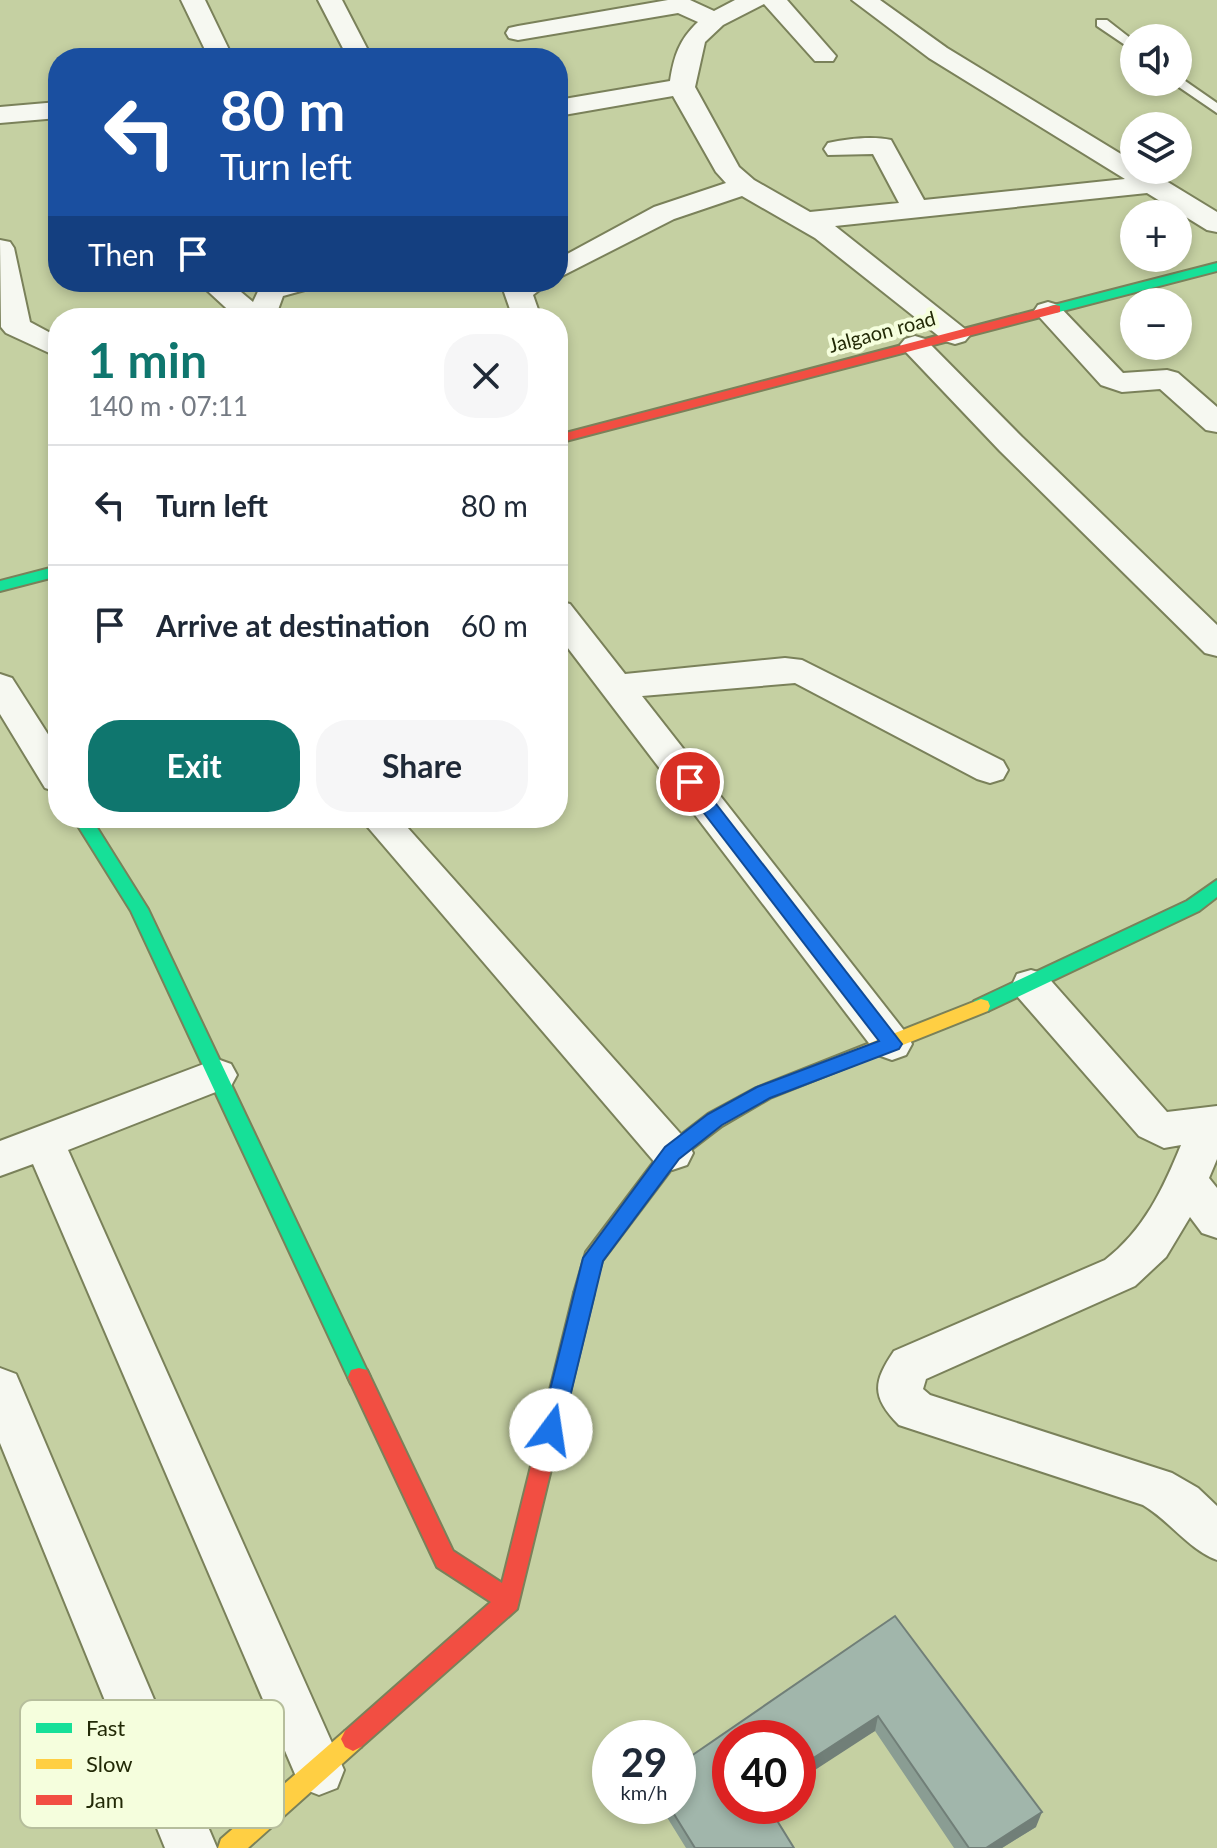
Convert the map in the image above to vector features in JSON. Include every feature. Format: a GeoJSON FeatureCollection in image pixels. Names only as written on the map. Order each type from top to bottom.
{"type":"FeatureCollection","features":[{"type":"Feature","properties":{"kind":"main road","name":"Jalgaon road"},"geometry":{"type":"LineString","coordinates":[[568,436],[1215,270]]}},
{"type":"Feature","properties":{"kind":"main road"},"geometry":{"type":"LineString","coordinates":[[0,586],[48,574]]}},
{"type":"Feature","properties":{"kind":"main road"},"geometry":{"type":"LineString","coordinates":[[88,828],[139,909],[445,1559],[509,1601]]}},
{"type":"Feature","properties":{"kind":"main road"},"geometry":{"type":"LineString","coordinates":[[284,1801],[509,1601],[593,1258],[672,1153],[715,1120],[763,1093],[892,1044],[1031,985],[1193,906],[1217,887]]}},
{"type":"Feature","properties":{"kind":"main road"},"geometry":{"type":"LineString","coordinates":[[230,1848],[253,1828]]}},
{"type":"Feature","properties":{"kind":"street"},"geometry":{"type":"LineString","coordinates":[[193,0],[216,48]]}},
{"type":"Feature","properties":{"kind":"street"},"geometry":{"type":"LineString","coordinates":[[330,0],[355,48]]}},
{"type":"Feature","properties":{"kind":"street"},"geometry":{"type":"LineString","coordinates":[[754,0],[714,20],[694,39],[687,56],[682,87],[729,172],[744,186],[825,232],[955,335]]}},
{"type":"Feature","properties":{"kind":"street"},"geometry":{"type":"LineString","coordinates":[[773,0],[790,15],[824,56]]}},
{"type":"Feature","properties":{"kind":"street"},"geometry":{"type":"LineString","coordinates":[[864,0],[938,53],[1120,164]]}},
{"type":"Feature","properties":{"kind":"street"},"geometry":{"type":"LineString","coordinates":[[518,33],[666,3],[687,5],[714,20]]}},
{"type":"Feature","properties":{"kind":"street"},"geometry":{"type":"LineString","coordinates":[[568,106],[682,87]]}},
{"type":"Feature","properties":{"kind":"street"},"geometry":{"type":"LineString","coordinates":[[0,115],[48,111]]}},
{"type":"Feature","properties":{"kind":"street"},"geometry":{"type":"LineString","coordinates":[[837,149],[882,146],[916,210]]}},
{"type":"Feature","properties":{"kind":"street"},"geometry":{"type":"LineString","coordinates":[[807,221],[1152,184],[1217,224]]}},
{"type":"Feature","properties":{"kind":"street"},"geometry":{"type":"LineString","coordinates":[[568,265],[664,213],[744,186]]}},
{"type":"Feature","properties":{"kind":"street"},"geometry":{"type":"LineString","coordinates":[[0,248],[16,327],[48,343]]}},
{"type":"Feature","properties":{"kind":"street"},"geometry":{"type":"LineString","coordinates":[[224,292],[243,308]]}},
{"type":"Feature","properties":{"kind":"street"},"geometry":{"type":"LineString","coordinates":[[1048,311],[1112,379],[1122,383],[1167,379],[1217,423]]}},
{"type":"Feature","properties":{"kind":"street"},"geometry":{"type":"LineString","coordinates":[[915,345],[1011,444],[1217,645]]}},
{"type":"Feature","properties":{"kind":"street"},"geometry":{"type":"LineString","coordinates":[[568,625],[892,1044]]}},
{"type":"Feature","properties":{"kind":"street"},"geometry":{"type":"LineString","coordinates":[[617,687],[785,670],[802,672],[990,770]]}},
{"type":"Feature","properties":{"kind":"street"},"geometry":{"type":"LineString","coordinates":[[0,686],[48,763]]}},
{"type":"Feature","properties":{"kind":"street"},"geometry":{"type":"LineString","coordinates":[[387,828],[672,1153]]}},
{"type":"Feature","properties":{"kind":"street"},"geometry":{"type":"LineString","coordinates":[[1031,985],[1153,1124],[1164,1131],[1174,1131],[1214,1123]]}},
{"type":"Feature","properties":{"kind":"street"},"geometry":{"type":"LineString","coordinates":[[0,1159],[217,1075]]}},
{"type":"Feature","properties":{"kind":"street"},"geometry":{"type":"LineString","coordinates":[[1214,1123],[1149,1250],[1138,1262],[1120,1273],[910,1365],[900,1380],[900,1388],[901,1397],[915,1411],[1156,1488],[1181,1503],[1217,1538]]}},
{"type":"Feature","properties":{"kind":"street"},"geometry":{"type":"LineString","coordinates":[[44,1142],[319,1770]]}},
{"type":"Feature","properties":{"kind":"street"},"geometry":{"type":"LineString","coordinates":[[1186,1180],[1217,1220]]}},
{"type":"Feature","properties":{"kind":"street"},"geometry":{"type":"LineString","coordinates":[[0,1388],[130,1700]]}},
{"type":"Feature","properties":{"kind":"street"},"geometry":{"type":"LineString","coordinates":[[183,1828],[191,1848]]}},
{"type":"Feature","properties":{"kind":"lane"},"geometry":{"type":"LineString","coordinates":[[1102,23],[1120,36]]}},
{"type":"Feature","properties":{"kind":"lane"},"geometry":{"type":"LineString","coordinates":[[1192,90],[1217,109]]}},
{"type":"Feature","properties":{"kind":"building"},"geometry":{"type":"Polygon","coordinates":[[[895,1616],[1042,1812],[986,1848],[969,1848],[878,1716],[816,1756],[816,1720],[744,1720],[895,1616]]]}},
{"type":"Feature","properties":{"kind":"building"},"geometry":{"type":"Polygon","coordinates":[[[712,1742],[712,1824],[779,1824],[794,1848],[695,1848],[680,1824],[696,1824],[696,1753],[712,1742]]]}},
{"type":"Feature","properties":{"kind":"traffic: fast"},"geometry":{"type":"LineString","coordinates":[[1055,309],[1217,267]]}},
{"type":"Feature","properties":{"kind":"traffic: fast"},"geometry":{"type":"LineString","coordinates":[[0,586],[48,574]]}},
{"type":"Feature","properties":{"kind":"traffic: fast"},"geometry":{"type":"LineString","coordinates":[[88,828],[139,909],[359,1377]]}},
{"type":"Feature","properties":{"kind":"traffic: fast"},"geometry":{"type":"LineString","coordinates":[[981,1006],[1193,906],[1217,887]]}},
{"type":"Feature","properties":{"kind":"traffic: slow"},"geometry":{"type":"LineString","coordinates":[[584,1293],[593,1258],[672,1153],[715,1120],[763,1093],[981,1006]]}},
{"type":"Feature","properties":{"kind":"traffic: slow"},"geometry":{"type":"LineString","coordinates":[[284,1800],[353,1739]]}},
{"type":"Feature","properties":{"kind":"traffic: slow"},"geometry":{"type":"LineString","coordinates":[[230,1848],[253,1828]]}},
{"type":"Feature","properties":{"kind":"traffic: jam"},"geometry":{"type":"LineString","coordinates":[[568,436],[1055,309]]}},
{"type":"Feature","properties":{"kind":"traffic: jam"},"geometry":{"type":"LineString","coordinates":[[509,1601],[584,1293]]}},
{"type":"Feature","properties":{"kind":"traffic: jam"},"geometry":{"type":"LineString","coordinates":[[353,1739],[509,1601],[445,1559],[359,1377]]}},
{"type":"Feature","properties":{"kind":"route"},"geometry":{"type":"LineString","coordinates":[[551,1430],[593,1258],[672,1153],[715,1120],[763,1093],[892,1044],[690,782]]}}]}
